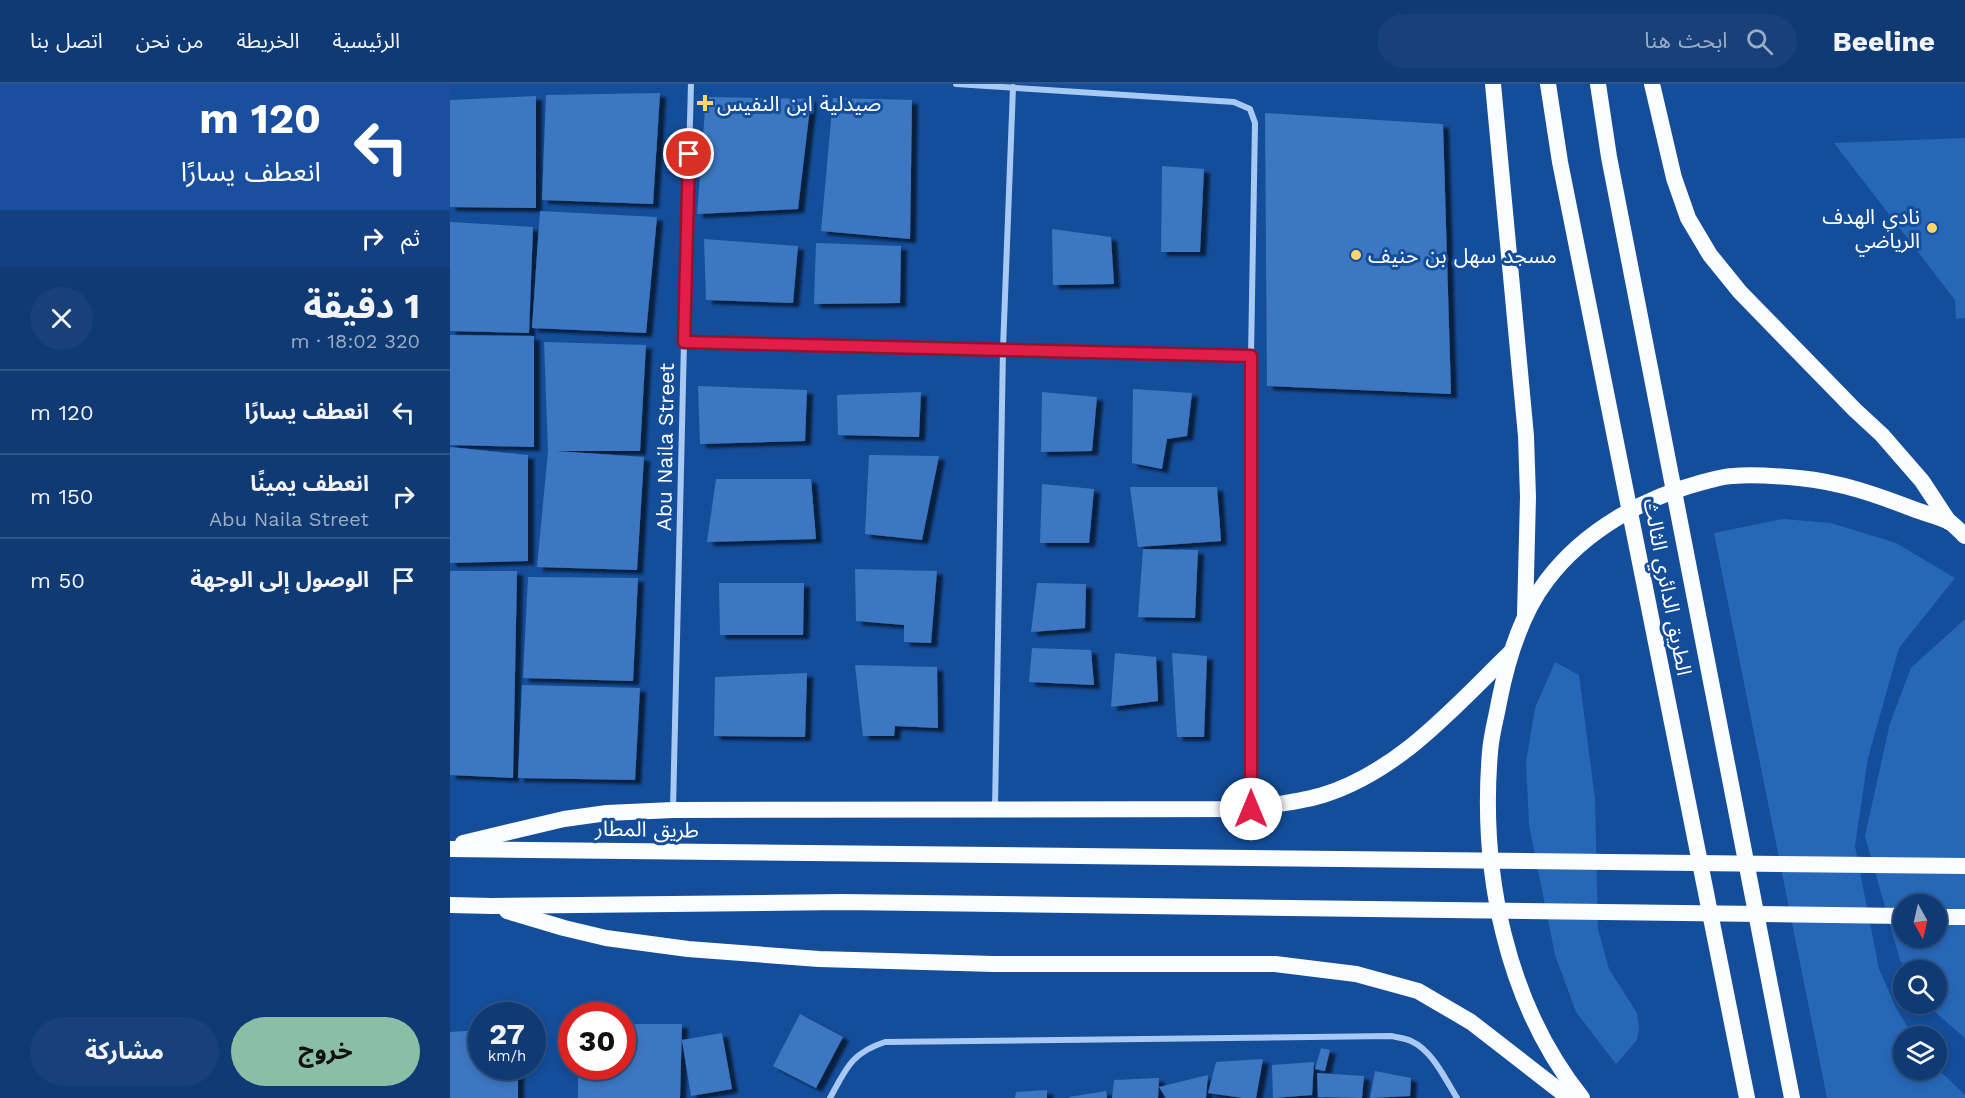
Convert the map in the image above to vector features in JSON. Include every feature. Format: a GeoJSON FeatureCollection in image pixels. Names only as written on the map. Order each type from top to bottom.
{"type":"FeatureCollection","features":[{"type":"Feature","properties":{"kind":"highway"},"geometry":{"type":"LineString","coordinates":[[1493,84],[1526,436],[1528,496],[1525,618]]}},
{"type":"Feature","properties":{"kind":"highway","name":"الطريق الدائري الثالث"},"geometry":{"type":"LineString","coordinates":[[1548,84],[1563,174],[1747,1098]]}},
{"type":"Feature","properties":{"kind":"highway","name":"الطريق الدائري الثالث"},"geometry":{"type":"LineString","coordinates":[[1598,84],[1614,181],[1792,1098]]}},
{"type":"Feature","properties":{"kind":"highway"},"geometry":{"type":"LineString","coordinates":[[1652,84],[1674,178],[1688,218],[1710,255],[1740,292],[1882,435],[1922,482],[1949,522],[1965,536]]}},
{"type":"Feature","properties":{"kind":"highway"},"geometry":{"type":"LineString","coordinates":[[1582,1098],[1565,1077],[1539,1033],[1513,968],[1496,897],[1488,821],[1490,751],[1503,685],[1511,652],[1525,618],[1546,581],[1598,530],[1645,502],[1691,485],[1731,476],[1779,476],[1830,482],[1862,489],[1949,522]]}},
{"type":"Feature","properties":{"kind":"highway"},"geometry":{"type":"LineString","coordinates":[[450,847],[564,819],[607,813],[673,810],[1251,809],[1322,796],[1359,781],[1392,762],[1437,724],[1511,652]]}},
{"type":"Feature","properties":{"kind":"highway","name":"طريق المطار"},"geometry":{"type":"LineString","coordinates":[[450,847],[843,854],[1965,866]]}},
{"type":"Feature","properties":{"kind":"highway"},"geometry":{"type":"LineString","coordinates":[[450,904],[492,906],[842,902],[1893,916]]}},
{"type":"Feature","properties":{"kind":"highway"},"geometry":{"type":"LineString","coordinates":[[492,906],[606,938],[688,949],[819,959],[994,964],[1275,964],[1356,974],[1418,991],[1471,1022],[1569,1098]]}},
{"type":"Feature","properties":{"kind":"highway"},"geometry":{"type":"LineString","coordinates":[[1947,917],[1965,917]]}},
{"type":"Feature","properties":{"kind":"street","name":"Abu Naila Street"},"geometry":{"type":"LineString","coordinates":[[673,810],[692,84]]}},
{"type":"Feature","properties":{"kind":"street"},"geometry":{"type":"LineString","coordinates":[[956,84],[1234,102],[1250,109],[1255,123],[1251,356],[1251,809]]}},
{"type":"Feature","properties":{"kind":"street"},"geometry":{"type":"LineString","coordinates":[[995,810],[1003,349],[1013,87]]}},
{"type":"Feature","properties":{"kind":"street"},"geometry":{"type":"LineString","coordinates":[[684,342],[1251,356]]}},
{"type":"Feature","properties":{"kind":"street"},"geometry":{"type":"LineString","coordinates":[[830,1098],[848,1065],[858,1054],[885,1042],[1392,1036],[1410,1041],[1424,1050],[1457,1098]]}},
{"type":"Feature","properties":{"kind":"shaded area","name":"نادي الهدف الرياضي"},"geometry":{"type":"Polygon","coordinates":[[[1965,138],[1965,318],[1956,319],[1955,300],[1834,143],[1965,138]]]}},
{"type":"Feature","properties":{"kind":"shaded area"},"geometry":{"type":"Polygon","coordinates":[[[1783,519],[1831,523],[1896,543],[1955,578],[1899,648],[1868,758],[1855,846],[1879,969],[1893,1001],[1893,1014],[1900,1014],[1907,1026],[1893,1026],[1893,1080],[1947,1080],[1947,1078],[1965,1095],[1965,1098],[1827,1098],[1714,533],[1783,519]]]}},
{"type":"Feature","properties":{"kind":"shaded area"},"geometry":{"type":"Polygon","coordinates":[[[1965,619],[1965,1038],[1937,1014],[1947,1014],[1947,960],[1900,960],[1897,948],[1947,948],[1947,894],[1893,894],[1893,935],[1865,836],[1890,723],[1911,668],[1965,619]]]}},
{"type":"Feature","properties":{"kind":"shaded area"},"geometry":{"type":"Polygon","coordinates":[[[1555,662],[1579,675],[1595,799],[1598,929],[1609,969],[1637,1013],[1639,1027],[1637,1040],[1616,1064],[1576,1012],[1555,955],[1529,825],[1526,762],[1535,708],[1555,662]]]}},
{"type":"Feature","properties":{"kind":"building"},"geometry":{"type":"Polygon","coordinates":[[[660,93],[653,204],[542,200],[546,95],[660,93]]]}},
{"type":"Feature","properties":{"kind":"building"},"geometry":{"type":"Polygon","coordinates":[[[536,96],[536,208],[450,207],[450,100],[536,96]]]}},
{"type":"Feature","properties":{"kind":"building"},"geometry":{"type":"Polygon","coordinates":[[[706,97],[811,99],[798,209],[697,214],[706,97]]]}},
{"type":"Feature","properties":{"kind":"building"},"geometry":{"type":"Polygon","coordinates":[[[833,98],[912,100],[910,239],[821,231],[833,98]]]}},
{"type":"Feature","properties":{"kind":"building","name":"مسجد سهل بن حنيف"},"geometry":{"type":"Polygon","coordinates":[[[1265,113],[1443,124],[1451,394],[1267,386],[1265,113]]]}},
{"type":"Feature","properties":{"kind":"building"},"geometry":{"type":"Polygon","coordinates":[[[1162,166],[1204,169],[1200,252],[1161,252],[1162,166]]]}},
{"type":"Feature","properties":{"kind":"building"},"geometry":{"type":"Polygon","coordinates":[[[540,211],[657,217],[646,333],[532,328],[540,211]]]}},
{"type":"Feature","properties":{"kind":"building"},"geometry":{"type":"Polygon","coordinates":[[[450,222],[533,227],[529,333],[450,331],[450,222]]]}},
{"type":"Feature","properties":{"kind":"building"},"geometry":{"type":"Polygon","coordinates":[[[1052,229],[1111,237],[1114,284],[1053,285],[1052,229]]]}},
{"type":"Feature","properties":{"kind":"building"},"geometry":{"type":"Polygon","coordinates":[[[704,239],[798,246],[793,303],[706,300],[704,239]]]}},
{"type":"Feature","properties":{"kind":"building"},"geometry":{"type":"Polygon","coordinates":[[[816,243],[901,246],[900,303],[814,304],[816,243]]]}},
{"type":"Feature","properties":{"kind":"building"},"geometry":{"type":"Polygon","coordinates":[[[450,335],[534,336],[534,447],[450,445],[450,335]]]}},
{"type":"Feature","properties":{"kind":"building"},"geometry":{"type":"Polygon","coordinates":[[[544,342],[646,345],[640,451],[555,451],[644,457],[637,570],[537,567],[548,451],[544,342]]]}},
{"type":"Feature","properties":{"kind":"building"},"geometry":{"type":"Polygon","coordinates":[[[698,386],[807,390],[805,441],[700,444],[698,386]]]}},
{"type":"Feature","properties":{"kind":"building"},"geometry":{"type":"Polygon","coordinates":[[[1133,389],[1192,393],[1187,436],[1167,439],[1162,469],[1132,463],[1133,389]]]}},
{"type":"Feature","properties":{"kind":"building"},"geometry":{"type":"Polygon","coordinates":[[[921,392],[919,437],[838,435],[837,395],[921,392]]]}},
{"type":"Feature","properties":{"kind":"building"},"geometry":{"type":"Polygon","coordinates":[[[1042,392],[1097,397],[1092,451],[1041,452],[1042,392]]]}},
{"type":"Feature","properties":{"kind":"building"},"geometry":{"type":"Polygon","coordinates":[[[450,447],[528,455],[528,561],[450,563],[450,447]]]}},
{"type":"Feature","properties":{"kind":"building"},"geometry":{"type":"Polygon","coordinates":[[[869,455],[939,456],[922,540],[865,534],[869,455]]]}},
{"type":"Feature","properties":{"kind":"building"},"geometry":{"type":"Polygon","coordinates":[[[716,479],[811,479],[816,539],[707,542],[716,479]]]}},
{"type":"Feature","properties":{"kind":"building"},"geometry":{"type":"Polygon","coordinates":[[[1042,484],[1094,489],[1089,543],[1040,543],[1042,484]]]}},
{"type":"Feature","properties":{"kind":"building"},"geometry":{"type":"Polygon","coordinates":[[[1130,487],[1217,487],[1221,541],[1138,547],[1130,487]]]}},
{"type":"Feature","properties":{"kind":"building"},"geometry":{"type":"Polygon","coordinates":[[[1143,549],[1198,550],[1195,618],[1138,617],[1143,549]]]}},
{"type":"Feature","properties":{"kind":"building"},"geometry":{"type":"Polygon","coordinates":[[[855,569],[937,571],[931,643],[904,642],[904,625],[856,621],[855,569]]]}},
{"type":"Feature","properties":{"kind":"building"},"geometry":{"type":"Polygon","coordinates":[[[450,571],[517,571],[513,778],[450,775],[450,571]]]}},
{"type":"Feature","properties":{"kind":"building"},"geometry":{"type":"Polygon","coordinates":[[[528,577],[638,578],[633,681],[523,678],[528,577]]]}},
{"type":"Feature","properties":{"kind":"building"},"geometry":{"type":"Polygon","coordinates":[[[719,583],[804,583],[803,635],[720,635],[719,583]]]}},
{"type":"Feature","properties":{"kind":"building"},"geometry":{"type":"Polygon","coordinates":[[[1037,583],[1086,584],[1085,628],[1031,632],[1037,583]]]}},
{"type":"Feature","properties":{"kind":"building"},"geometry":{"type":"Polygon","coordinates":[[[1032,648],[1091,650],[1094,685],[1029,682],[1032,648]]]}},
{"type":"Feature","properties":{"kind":"building"},"geometry":{"type":"Polygon","coordinates":[[[1115,653],[1156,657],[1158,701],[1111,707],[1115,653]]]}},
{"type":"Feature","properties":{"kind":"building"},"geometry":{"type":"Polygon","coordinates":[[[1172,653],[1207,656],[1204,737],[1177,737],[1172,653]]]}},
{"type":"Feature","properties":{"kind":"building"},"geometry":{"type":"Polygon","coordinates":[[[855,665],[937,667],[938,728],[895,726],[894,736],[863,736],[855,665]]]}},
{"type":"Feature","properties":{"kind":"building"},"geometry":{"type":"Polygon","coordinates":[[[807,673],[805,737],[714,736],[715,677],[807,673]]]}},
{"type":"Feature","properties":{"kind":"building"},"geometry":{"type":"Polygon","coordinates":[[[522,685],[640,688],[635,780],[518,778],[522,685]]]}},
{"type":"Feature","properties":{"kind":"building"},"geometry":{"type":"Polygon","coordinates":[[[800,1014],[843,1037],[816,1088],[773,1066],[800,1014]]]}},
{"type":"Feature","properties":{"kind":"building"},"geometry":{"type":"Polygon","coordinates":[[[636,1024],[682,1024],[680,1098],[578,1098],[578,1080],[636,1080],[636,1024]]]}},
{"type":"Feature","properties":{"kind":"building"},"geometry":{"type":"Polygon","coordinates":[[[468,1031],[468,1080],[518,1080],[518,1098],[450,1098],[450,1032],[468,1031]]]}},
{"type":"Feature","properties":{"kind":"building"},"geometry":{"type":"Polygon","coordinates":[[[722,1033],[732,1089],[691,1096],[682,1040],[722,1033]]]}},
{"type":"Feature","properties":{"kind":"building"},"geometry":{"type":"Polygon","coordinates":[[[1321,1048],[1330,1050],[1325,1071],[1315,1069],[1321,1048]]]}},
{"type":"Feature","properties":{"kind":"building"},"geometry":{"type":"Polygon","coordinates":[[[1263,1059],[1256,1098],[1208,1093],[1216,1062],[1263,1059]]]}},
{"type":"Feature","properties":{"kind":"building"},"geometry":{"type":"Polygon","coordinates":[[[1314,1062],[1312,1095],[1273,1098],[1272,1065],[1314,1062]]]}},
{"type":"Feature","properties":{"kind":"building"},"geometry":{"type":"Polygon","coordinates":[[[1375,1071],[1411,1078],[1410,1096],[1370,1098],[1375,1071]]]}},
{"type":"Feature","properties":{"kind":"building"},"geometry":{"type":"Polygon","coordinates":[[[1317,1073],[1364,1076],[1362,1098],[1318,1097],[1317,1073]]]}},
{"type":"Feature","properties":{"kind":"building"},"geometry":{"type":"Polygon","coordinates":[[[1208,1075],[1206,1098],[1166,1098],[1159,1087],[1208,1075]]]}},
{"type":"Feature","properties":{"kind":"building"},"geometry":{"type":"Polygon","coordinates":[[[1159,1078],[1158,1098],[1112,1098],[1114,1080],[1159,1078]]]}},
{"type":"Feature","properties":{"kind":"building"},"geometry":{"type":"Polygon","coordinates":[[[1047,1090],[1047,1098],[1015,1098],[1016,1092],[1047,1090]]]}},
{"type":"Feature","properties":{"kind":"building"},"geometry":{"type":"Polygon","coordinates":[[[1106,1091],[1107,1098],[1069,1097],[1106,1091]]]}},
{"type":"Feature","properties":{"kind":"place","name":"صيدلية ابن النفيس"},"geometry":{"type":"Point","coordinates":[705,103]}},
{"type":"Feature","properties":{"kind":"place","name":"نادي الهدف الرياضي"},"geometry":{"type":"Point","coordinates":[1932,228]}},
{"type":"Feature","properties":{"kind":"place","name":"مسجد سهل بن حنيف"},"geometry":{"type":"Point","coordinates":[1356,255]}},
{"type":"Feature","properties":{"kind":"route"},"geometry":{"type":"LineString","coordinates":[[689,154],[684,342],[1251,356],[1251,809]]}}]}
